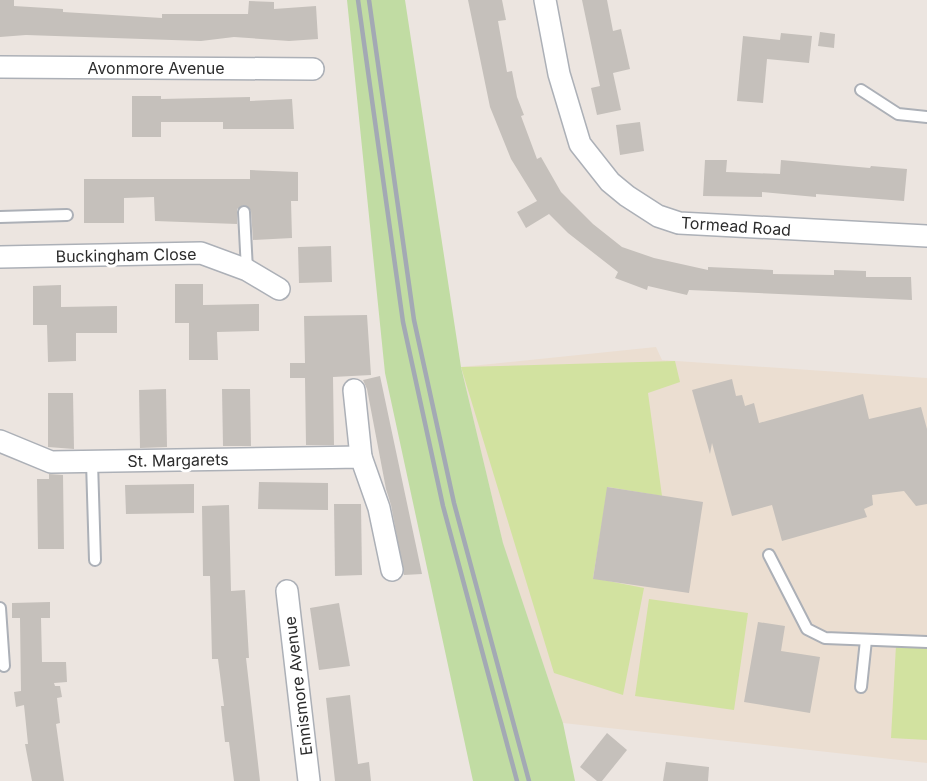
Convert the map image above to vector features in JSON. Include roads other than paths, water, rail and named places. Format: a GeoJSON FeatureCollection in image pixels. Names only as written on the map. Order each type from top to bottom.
{"type":"FeatureCollection","features":[{"type":"Feature","properties":{"kind":"street","name":"Tormead Road"},"geometry":{"type":"LineString","coordinates":[[545,0],[559,74],[580,144],[610,182],[642,207],[679,224],[927,236]]}},
{"type":"Feature","properties":{"kind":"street","name":"Avonmore Avenue"},"geometry":{"type":"LineString","coordinates":[[0,68],[313,69]]}},
{"type":"Feature","properties":{"kind":"street","name":"Buckingham Close"},"geometry":{"type":"LineString","coordinates":[[0,257],[201,253],[247,270],[279,289]]}},
{"type":"Feature","properties":{"kind":"street"},"geometry":{"type":"LineString","coordinates":[[354,390],[361,457],[379,508],[392,570]]}},
{"type":"Feature","properties":{"kind":"street","name":"St. Margarets"},"geometry":{"type":"LineString","coordinates":[[0,441],[51,462],[361,457]]}},
{"type":"Feature","properties":{"kind":"street","name":"Ennismore Avenue"},"geometry":{"type":"LineString","coordinates":[[286,591],[309,781]]}},
{"type":"Feature","properties":{"kind":"lane"},"geometry":{"type":"LineString","coordinates":[[861,90],[898,114],[927,117]]}},
{"type":"Feature","properties":{"kind":"lane"},"geometry":{"type":"LineString","coordinates":[[244,212],[247,270]]}},
{"type":"Feature","properties":{"kind":"lane"},"geometry":{"type":"LineString","coordinates":[[0,217],[67,215]]}},
{"type":"Feature","properties":{"kind":"lane"},"geometry":{"type":"LineString","coordinates":[[92,462],[95,560]]}},
{"type":"Feature","properties":{"kind":"lane"},"geometry":{"type":"LineString","coordinates":[[769,555],[807,628],[825,638],[927,642]]}},
{"type":"Feature","properties":{"kind":"lane"},"geometry":{"type":"LineString","coordinates":[[0,608],[4,666]]}},
{"type":"Feature","properties":{"kind":"lane"},"geometry":{"type":"LineString","coordinates":[[861,687],[866,640]]}},
{"type":"Feature","properties":{"kind":"railway"},"geometry":{"type":"LineString","coordinates":[[358,0],[403,322],[443,506],[517,781]]}},
{"type":"Feature","properties":{"kind":"railway"},"geometry":{"type":"LineString","coordinates":[[369,0],[414,320],[454,503],[529,781]]}}]}
